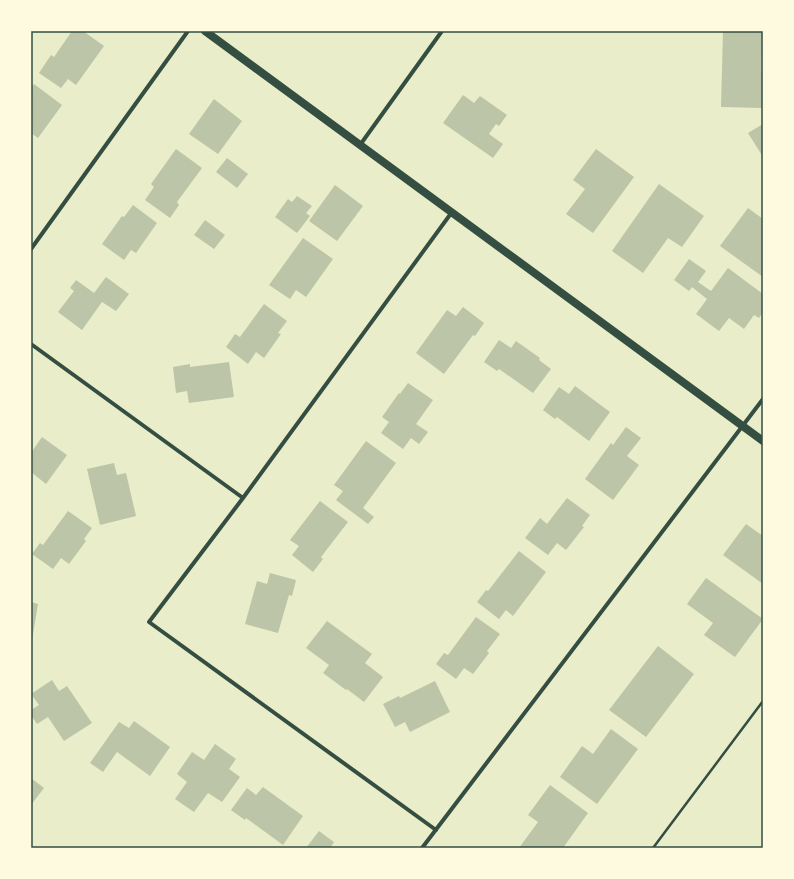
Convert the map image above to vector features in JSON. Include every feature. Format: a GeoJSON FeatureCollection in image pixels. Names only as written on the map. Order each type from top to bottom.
{"type":"FeatureCollection","features":[{"type":"Feature","properties":{"kind":"main road"},"geometry":{"type":"LineString","coordinates":[[205,31],[763,441]]}},
{"type":"Feature","properties":{"kind":"street"},"geometry":{"type":"LineString","coordinates":[[31,249],[188,31]]}},
{"type":"Feature","properties":{"kind":"street"},"geometry":{"type":"LineString","coordinates":[[360,145],[442,31]]}},
{"type":"Feature","properties":{"kind":"street"},"geometry":{"type":"LineString","coordinates":[[436,830],[149,622],[243,498],[452,211]]}},
{"type":"Feature","properties":{"kind":"street"},"geometry":{"type":"LineString","coordinates":[[31,344],[243,498]]}},
{"type":"Feature","properties":{"kind":"street"},"geometry":{"type":"LineString","coordinates":[[422,848],[763,399]]}},
{"type":"Feature","properties":{"kind":"path"},"geometry":{"type":"LineString","coordinates":[[653,848],[763,701]]}},
{"type":"Feature","properties":{"kind":"building"},"geometry":{"type":"Polygon","coordinates":[[[72,31],[83,31],[104,46],[76,85],[68,79],[61,88],[39,73],[51,55],[54,57],[72,31]]]}},
{"type":"Feature","properties":{"kind":"building"},"geometry":{"type":"Polygon","coordinates":[[[723,31],[762,31],[761,71],[763,71],[763,108],[721,107],[723,31]]]}},
{"type":"Feature","properties":{"kind":"building"},"geometry":{"type":"Polygon","coordinates":[[[34,84],[62,105],[38,138],[31,133],[31,88],[34,84]]]}},
{"type":"Feature","properties":{"kind":"building"},"geometry":{"type":"Polygon","coordinates":[[[463,95],[474,103],[480,96],[507,115],[499,126],[496,124],[489,134],[503,144],[493,158],[443,123],[463,95]]]}},
{"type":"Feature","properties":{"kind":"building"},"geometry":{"type":"Polygon","coordinates":[[[214,99],[242,121],[218,154],[189,134],[214,99]]]}},
{"type":"Feature","properties":{"kind":"building"},"geometry":{"type":"Polygon","coordinates":[[[763,124],[763,157],[748,133],[763,124]]]}},
{"type":"Feature","properties":{"kind":"building"},"geometry":{"type":"Polygon","coordinates":[[[176,149],[202,168],[177,202],[179,205],[170,218],[145,200],[154,187],[151,184],[176,149]]]}},
{"type":"Feature","properties":{"kind":"building"},"geometry":{"type":"Polygon","coordinates":[[[596,149],[634,177],[593,233],[566,214],[585,189],[573,180],[596,149]]]}},
{"type":"Feature","properties":{"kind":"building"},"geometry":{"type":"Polygon","coordinates":[[[227,158],[248,174],[237,188],[216,172],[227,158]]]}},
{"type":"Feature","properties":{"kind":"building"},"geometry":{"type":"Polygon","coordinates":[[[659,184],[704,216],[682,247],[668,238],[643,273],[612,251],[659,184]]]}},
{"type":"Feature","properties":{"kind":"building"},"geometry":{"type":"Polygon","coordinates":[[[335,185],[363,206],[337,241],[309,221],[335,185]]]}},
{"type":"Feature","properties":{"kind":"building"},"geometry":{"type":"Polygon","coordinates":[[[297,196],[312,206],[306,213],[310,216],[297,233],[275,217],[288,199],[292,202],[297,196]]]}},
{"type":"Feature","properties":{"kind":"building"},"geometry":{"type":"Polygon","coordinates":[[[133,205],[157,223],[136,253],[131,250],[124,260],[102,244],[122,216],[124,217],[133,205]]]}},
{"type":"Feature","properties":{"kind":"building"},"geometry":{"type":"Polygon","coordinates":[[[748,208],[763,219],[763,277],[720,246],[748,208]]]}},
{"type":"Feature","properties":{"kind":"building"},"geometry":{"type":"Polygon","coordinates":[[[205,220],[225,235],[214,249],[194,235],[205,220]]]}},
{"type":"Feature","properties":{"kind":"building"},"geometry":{"type":"Polygon","coordinates":[[[303,238],[333,259],[306,297],[296,290],[290,299],[269,285],[303,238]]]}},
{"type":"Feature","properties":{"kind":"building"},"geometry":{"type":"Polygon","coordinates":[[[689,259],[706,271],[698,282],[711,291],[728,268],[763,294],[763,312],[759,318],[754,315],[744,329],[729,318],[719,331],[696,314],[707,299],[692,287],[689,291],[674,280],[689,259]]]}},
{"type":"Feature","properties":{"kind":"building"},"geometry":{"type":"Polygon","coordinates":[[[106,277],[129,294],[116,311],[102,302],[82,330],[58,312],[74,291],[70,288],[76,280],[94,293],[106,277]]]}},
{"type":"Feature","properties":{"kind":"building"},"geometry":{"type":"Polygon","coordinates":[[[264,304],[287,321],[278,333],[281,334],[264,358],[256,352],[248,364],[226,347],[235,334],[240,337],[264,304]]]}},
{"type":"Feature","properties":{"kind":"building"},"geometry":{"type":"Polygon","coordinates":[[[463,307],[484,323],[475,336],[473,335],[444,374],[416,353],[447,310],[456,316],[463,307]]]}},
{"type":"Feature","properties":{"kind":"building"},"geometry":{"type":"Polygon","coordinates":[[[499,340],[511,348],[516,341],[540,358],[539,360],[551,369],[533,393],[499,369],[497,371],[484,362],[499,340]]]}},
{"type":"Feature","properties":{"kind":"building"},"geometry":{"type":"Polygon","coordinates":[[[229,362],[234,397],[189,403],[187,391],[176,393],[173,367],[190,364],[190,367],[229,362]]]}},
{"type":"Feature","properties":{"kind":"building"},"geometry":{"type":"Polygon","coordinates":[[[408,383],[433,400],[416,424],[428,432],[419,444],[411,438],[403,449],[381,433],[389,422],[382,417],[408,383]]]}},
{"type":"Feature","properties":{"kind":"building"},"geometry":{"type":"Polygon","coordinates":[[[575,386],[610,412],[589,441],[557,417],[555,419],[543,410],[559,387],[569,394],[575,386]]]}},
{"type":"Feature","properties":{"kind":"building"},"geometry":{"type":"Polygon","coordinates":[[[626,427],[641,438],[627,456],[639,465],[613,500],[585,479],[611,443],[613,445],[626,427]]]}},
{"type":"Feature","properties":{"kind":"building"},"geometry":{"type":"Polygon","coordinates":[[[42,437],[67,455],[46,484],[31,472],[31,453],[42,437]]]}},
{"type":"Feature","properties":{"kind":"building"},"geometry":{"type":"Polygon","coordinates":[[[366,441],[396,463],[363,508],[374,517],[368,524],[336,500],[343,491],[334,485],[366,441]]]}},
{"type":"Feature","properties":{"kind":"building"},"geometry":{"type":"Polygon","coordinates":[[[114,463],[117,475],[126,473],[136,516],[100,525],[87,469],[114,463]]]}},
{"type":"Feature","properties":{"kind":"building"},"geometry":{"type":"Polygon","coordinates":[[[567,498],[590,515],[582,526],[584,527],[566,550],[557,543],[548,555],[525,538],[540,518],[547,524],[567,498]]]}},
{"type":"Feature","properties":{"kind":"building"},"geometry":{"type":"Polygon","coordinates":[[[320,501],[348,522],[321,557],[323,559],[313,572],[292,555],[299,546],[290,540],[320,501]]]}},
{"type":"Feature","properties":{"kind":"building"},"geometry":{"type":"Polygon","coordinates":[[[68,511],[92,528],[84,539],[86,541],[69,564],[61,558],[53,569],[32,554],[40,543],[43,545],[68,511]]]}},
{"type":"Feature","properties":{"kind":"building"},"geometry":{"type":"Polygon","coordinates":[[[746,524],[763,536],[763,584],[723,555],[746,524]]]}},
{"type":"Feature","properties":{"kind":"building"},"geometry":{"type":"Polygon","coordinates":[[[519,551],[546,572],[513,616],[506,610],[499,619],[477,602],[486,590],[488,591],[519,551]]]}},
{"type":"Feature","properties":{"kind":"building"},"geometry":{"type":"Polygon","coordinates":[[[270,573],[296,580],[292,596],[289,595],[278,633],[245,624],[257,581],[267,584],[270,573]]]}},
{"type":"Feature","properties":{"kind":"building"},"geometry":{"type":"Polygon","coordinates":[[[706,578],[763,619],[735,657],[704,635],[713,623],[687,604],[706,578]]]}},
{"type":"Feature","properties":{"kind":"building"},"geometry":{"type":"Polygon","coordinates":[[[31,602],[38,604],[32,640],[31,640],[31,602]]]}},
{"type":"Feature","properties":{"kind":"building"},"geometry":{"type":"Polygon","coordinates":[[[476,617],[500,634],[487,651],[489,653],[473,674],[464,668],[456,679],[436,664],[444,653],[448,655],[476,617]]]}},
{"type":"Feature","properties":{"kind":"building"},"geometry":{"type":"Polygon","coordinates":[[[327,621],[372,654],[365,663],[383,677],[364,702],[323,673],[329,665],[306,648],[327,621]]]}},
{"type":"Feature","properties":{"kind":"building"},"geometry":{"type":"Polygon","coordinates":[[[658,646],[694,674],[646,737],[609,710],[658,646]]]}},
{"type":"Feature","properties":{"kind":"building"},"geometry":{"type":"Polygon","coordinates":[[[52,680],[59,691],[67,686],[92,723],[64,741],[48,717],[37,724],[31,715],[31,710],[39,705],[31,694],[52,680]]]}},
{"type":"Feature","properties":{"kind":"building"},"geometry":{"type":"Polygon","coordinates":[[[435,681],[450,712],[410,732],[405,722],[395,727],[383,704],[399,696],[400,698],[435,681]]]}},
{"type":"Feature","properties":{"kind":"building"},"geometry":{"type":"Polygon","coordinates":[[[134,721],[170,747],[150,776],[117,752],[103,772],[90,763],[119,722],[129,728],[134,721]]]}},
{"type":"Feature","properties":{"kind":"building"},"geometry":{"type":"Polygon","coordinates":[[[611,729],[638,749],[597,804],[560,777],[582,746],[593,754],[611,729]]]}},
{"type":"Feature","properties":{"kind":"building"},"geometry":{"type":"Polygon","coordinates":[[[215,744],[236,759],[229,769],[240,777],[222,802],[208,793],[194,812],[175,799],[187,782],[177,774],[192,752],[204,760],[215,744]]]}},
{"type":"Feature","properties":{"kind":"building"},"geometry":{"type":"Polygon","coordinates":[[[31,778],[44,788],[31,805],[31,778]]]}},
{"type":"Feature","properties":{"kind":"building"},"geometry":{"type":"Polygon","coordinates":[[[550,785],[588,813],[563,848],[519,848],[538,822],[528,815],[550,785]]]}},
{"type":"Feature","properties":{"kind":"building"},"geometry":{"type":"Polygon","coordinates":[[[263,787],[303,816],[283,845],[246,818],[245,820],[231,810],[247,788],[256,795],[263,787]]]}},
{"type":"Feature","properties":{"kind":"building"},"geometry":{"type":"Polygon","coordinates":[[[319,831],[334,842],[330,848],[306,848],[319,831]]]}}]}
